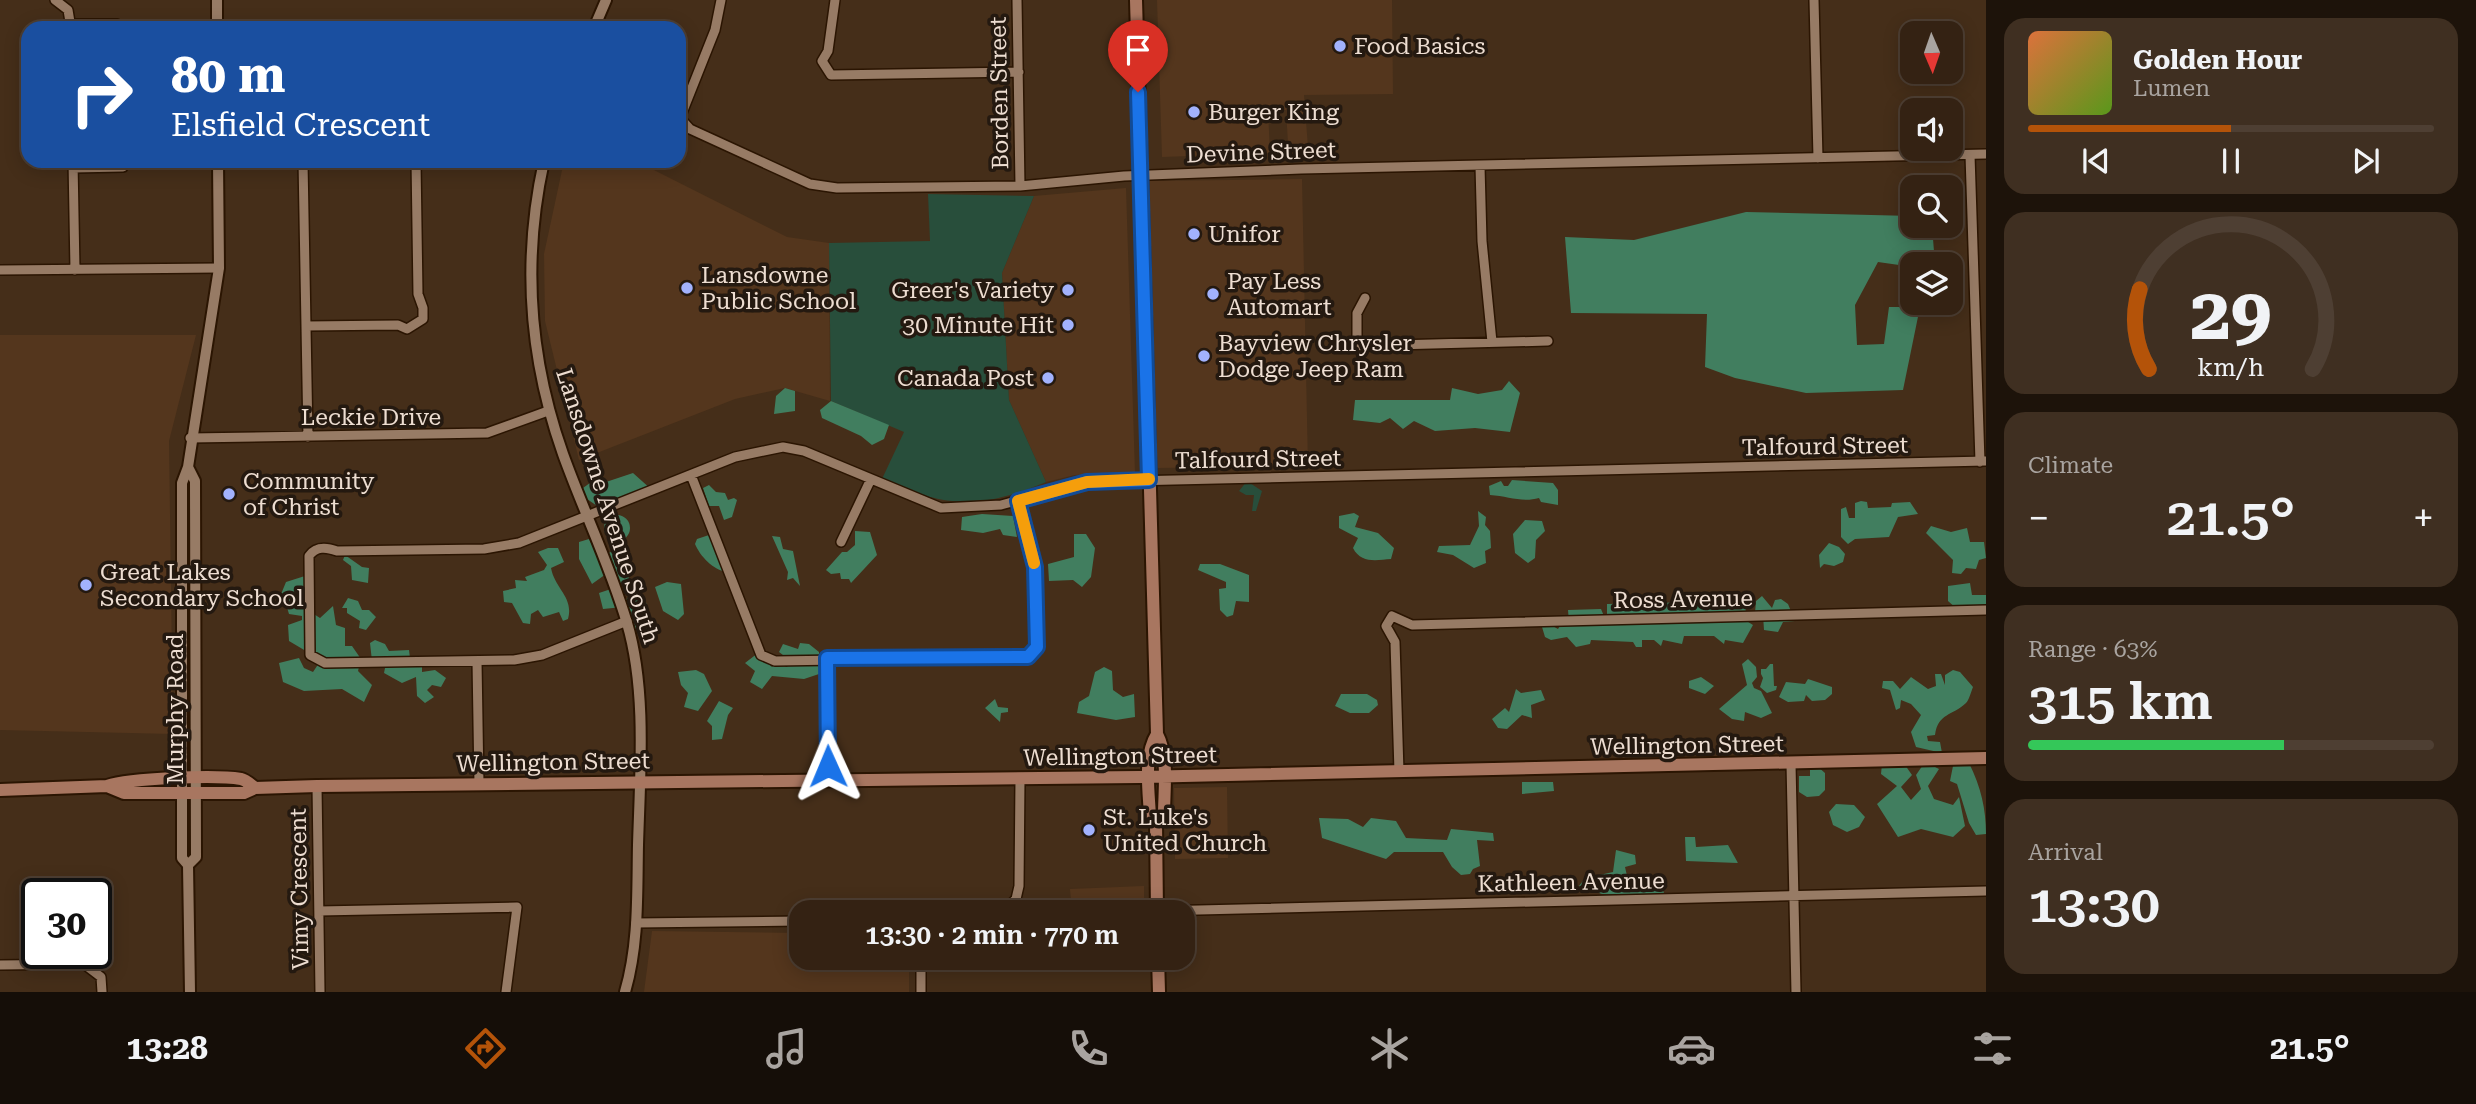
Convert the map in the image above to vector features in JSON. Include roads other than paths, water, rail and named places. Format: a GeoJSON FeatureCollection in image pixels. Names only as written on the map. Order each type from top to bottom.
{"type":"FeatureCollection","features":[{"type":"Feature","properties":{"kind":"main road"},"geometry":{"type":"LineString","coordinates":[[1136,0],[1157,734],[1163,746],[1164,776],[1164,814],[1156,823],[1157,900]]}},
{"type":"Feature","properties":{"kind":"main road"},"geometry":{"type":"LineString","coordinates":[[1156,823],[1150,817],[1149,746],[1157,734]]}},
{"type":"Feature","properties":{"kind":"main road","name":"Wellington Street"},"geometry":{"type":"LineString","coordinates":[[107,786],[124,793],[181,793],[196,786],[244,779],[255,788],[1020,779],[1986,758]]}},
{"type":"Feature","properties":{"kind":"main road","name":"Wellington Street"},"geometry":{"type":"LineString","coordinates":[[0,790],[107,786],[124,781],[181,780],[196,786]]}},
{"type":"Feature","properties":{"kind":"main road"},"geometry":{"type":"LineString","coordinates":[[1158,970],[1158,992]]}},
{"type":"Feature","properties":{"kind":"street"},"geometry":{"type":"LineString","coordinates":[[55,0],[68,10],[70,21]]}},
{"type":"Feature","properties":{"kind":"street"},"geometry":{"type":"LineString","coordinates":[[217,0],[217,21]]}},
{"type":"Feature","properties":{"kind":"street"},"geometry":{"type":"LineString","coordinates":[[597,21],[606,0]]}},
{"type":"Feature","properties":{"kind":"street","name":"Devine Street"},"geometry":{"type":"LineString","coordinates":[[686,103],[715,30],[722,0]]}},
{"type":"Feature","properties":{"kind":"street"},"geometry":{"type":"LineString","coordinates":[[835,0],[828,51],[822,61],[831,75],[1019,72]]}},
{"type":"Feature","properties":{"kind":"street","name":"Borden Street"},"geometry":{"type":"LineString","coordinates":[[1017,0],[1020,186]]}},
{"type":"Feature","properties":{"kind":"street"},"geometry":{"type":"LineString","coordinates":[[1814,0],[1818,158]]}},
{"type":"Feature","properties":{"kind":"street","name":"Devine Street"},"geometry":{"type":"LineString","coordinates":[[686,125],[690,129],[810,184],[836,188],[1020,186],[1141,175],[1986,154]]}},
{"type":"Feature","properties":{"kind":"street"},"geometry":{"type":"LineString","coordinates":[[1970,155],[1983,462]]}},
{"type":"Feature","properties":{"kind":"street"},"geometry":{"type":"LineString","coordinates":[[1480,166],[1482,241],[1492,342]]}},
{"type":"Feature","properties":{"kind":"street"},"geometry":{"type":"LineString","coordinates":[[73,168],[75,270]]}},
{"type":"Feature","properties":{"kind":"street","name":"Murphy Road"},"geometry":{"type":"LineString","coordinates":[[190,992],[188,865],[182,858],[182,483],[188,467],[190,438],[219,268],[218,168]]}},
{"type":"Feature","properties":{"kind":"street"},"geometry":{"type":"LineString","coordinates":[[303,168],[308,437]]}},
{"type":"Feature","properties":{"kind":"street"},"geometry":{"type":"LineString","coordinates":[[306,326],[398,325],[407,329],[423,319],[418,294],[416,168]]}},
{"type":"Feature","properties":{"kind":"street","name":"Lansdowne Avenue South"},"geometry":{"type":"LineString","coordinates":[[543,168],[532,233],[530,269],[534,331],[548,411],[627,621],[636,661],[640,782],[636,923],[634,960],[625,992]]}},
{"type":"Feature","properties":{"kind":"street"},"geometry":{"type":"LineString","coordinates":[[0,271],[219,268]]}},
{"type":"Feature","properties":{"kind":"street"},"geometry":{"type":"LineString","coordinates":[[1365,298],[1357,313],[1357,346],[1548,341]]}},
{"type":"Feature","properties":{"kind":"street","name":"Leckie Drive"},"geometry":{"type":"LineString","coordinates":[[190,438],[488,433],[548,411]]}},
{"type":"Feature","properties":{"kind":"street","name":"Talfourd Street"},"geometry":{"type":"LineString","coordinates":[[477,661],[316,661],[310,655],[309,643],[308,563],[313,550],[499,547],[587,516],[735,457],[783,447],[804,451],[870,481],[941,508],[962,509],[1018,501],[1087,482],[1983,462]]}},
{"type":"Feature","properties":{"kind":"street","name":"Murphy Road"},"geometry":{"type":"LineString","coordinates":[[188,467],[195,481],[196,786],[196,857],[188,865]]}},
{"type":"Feature","properties":{"kind":"street"},"geometry":{"type":"LineString","coordinates":[[691,475],[761,655],[775,661],[827,658],[1028,657],[1034,653],[1035,567],[1018,501]]}},
{"type":"Feature","properties":{"kind":"street"},"geometry":{"type":"LineString","coordinates":[[841,542],[870,481]]}},
{"type":"Feature","properties":{"kind":"street","name":"Ross Avenue"},"geometry":{"type":"LineString","coordinates":[[1399,772],[1395,642],[1386,629],[1387,622],[1394,616],[1412,625],[1986,610]]}},
{"type":"Feature","properties":{"kind":"street"},"geometry":{"type":"LineString","coordinates":[[478,784],[477,661],[514,660],[542,654],[627,621]]}},
{"type":"Feature","properties":{"kind":"street"},"geometry":{"type":"LineString","coordinates":[[827,658],[828,780]]}},
{"type":"Feature","properties":{"kind":"street"},"geometry":{"type":"LineString","coordinates":[[1791,764],[1796,992]]}},
{"type":"Feature","properties":{"kind":"street"},"geometry":{"type":"LineString","coordinates":[[1015,900],[1019,886],[1020,779]]}},
{"type":"Feature","properties":{"kind":"street","name":"Vimy Crescent"},"geometry":{"type":"LineString","coordinates":[[317,786],[320,992]]}},
{"type":"Feature","properties":{"kind":"street","name":"Kathleen Avenue"},"geometry":{"type":"LineString","coordinates":[[1195,910],[1986,891]]}},
{"type":"Feature","properties":{"kind":"street"},"geometry":{"type":"LineString","coordinates":[[319,911],[497,910],[517,907],[506,992]]}},
{"type":"Feature","properties":{"kind":"street"},"geometry":{"type":"LineString","coordinates":[[636,923],[789,921]]}},
{"type":"Feature","properties":{"kind":"street"},"geometry":{"type":"LineString","coordinates":[[0,965],[84,964],[101,977],[102,992]]}},
{"type":"Feature","properties":{"kind":"street"},"geometry":{"type":"LineString","coordinates":[[920,970],[921,992]]}},
{"type":"Feature","properties":{"kind":"place","name":"Food Basics"},"geometry":{"type":"Point","coordinates":[1340,46]}},
{"type":"Feature","properties":{"kind":"place","name":"Burger King"},"geometry":{"type":"Point","coordinates":[1194,112]}},
{"type":"Feature","properties":{"kind":"place","name":"Unifor"},"geometry":{"type":"Point","coordinates":[1194,234]}},
{"type":"Feature","properties":{"kind":"place","name":"Lansdowne Public School"},"geometry":{"type":"Point","coordinates":[687,288]}},
{"type":"Feature","properties":{"kind":"place","name":"Greer's Variety"},"geometry":{"type":"Point","coordinates":[1068,290]}},
{"type":"Feature","properties":{"kind":"place","name":"Pay Less Automart"},"geometry":{"type":"Point","coordinates":[1213,294]}},
{"type":"Feature","properties":{"kind":"place","name":"30 Minute Hit"},"geometry":{"type":"Point","coordinates":[1068,325]}},
{"type":"Feature","properties":{"kind":"place","name":"Bayview Chrysler Dodge Jeep Ram"},"geometry":{"type":"Point","coordinates":[1204,356]}},
{"type":"Feature","properties":{"kind":"place","name":"Canada Post"},"geometry":{"type":"Point","coordinates":[1048,378]}},
{"type":"Feature","properties":{"kind":"place","name":"Community of Christ"},"geometry":{"type":"Point","coordinates":[229,494]}},
{"type":"Feature","properties":{"kind":"place","name":"Great Lakes Secondary School"},"geometry":{"type":"Point","coordinates":[86,585]}},
{"type":"Feature","properties":{"kind":"place","name":"St. Luke's United Church"},"geometry":{"type":"Point","coordinates":[1089,830]}}]}
